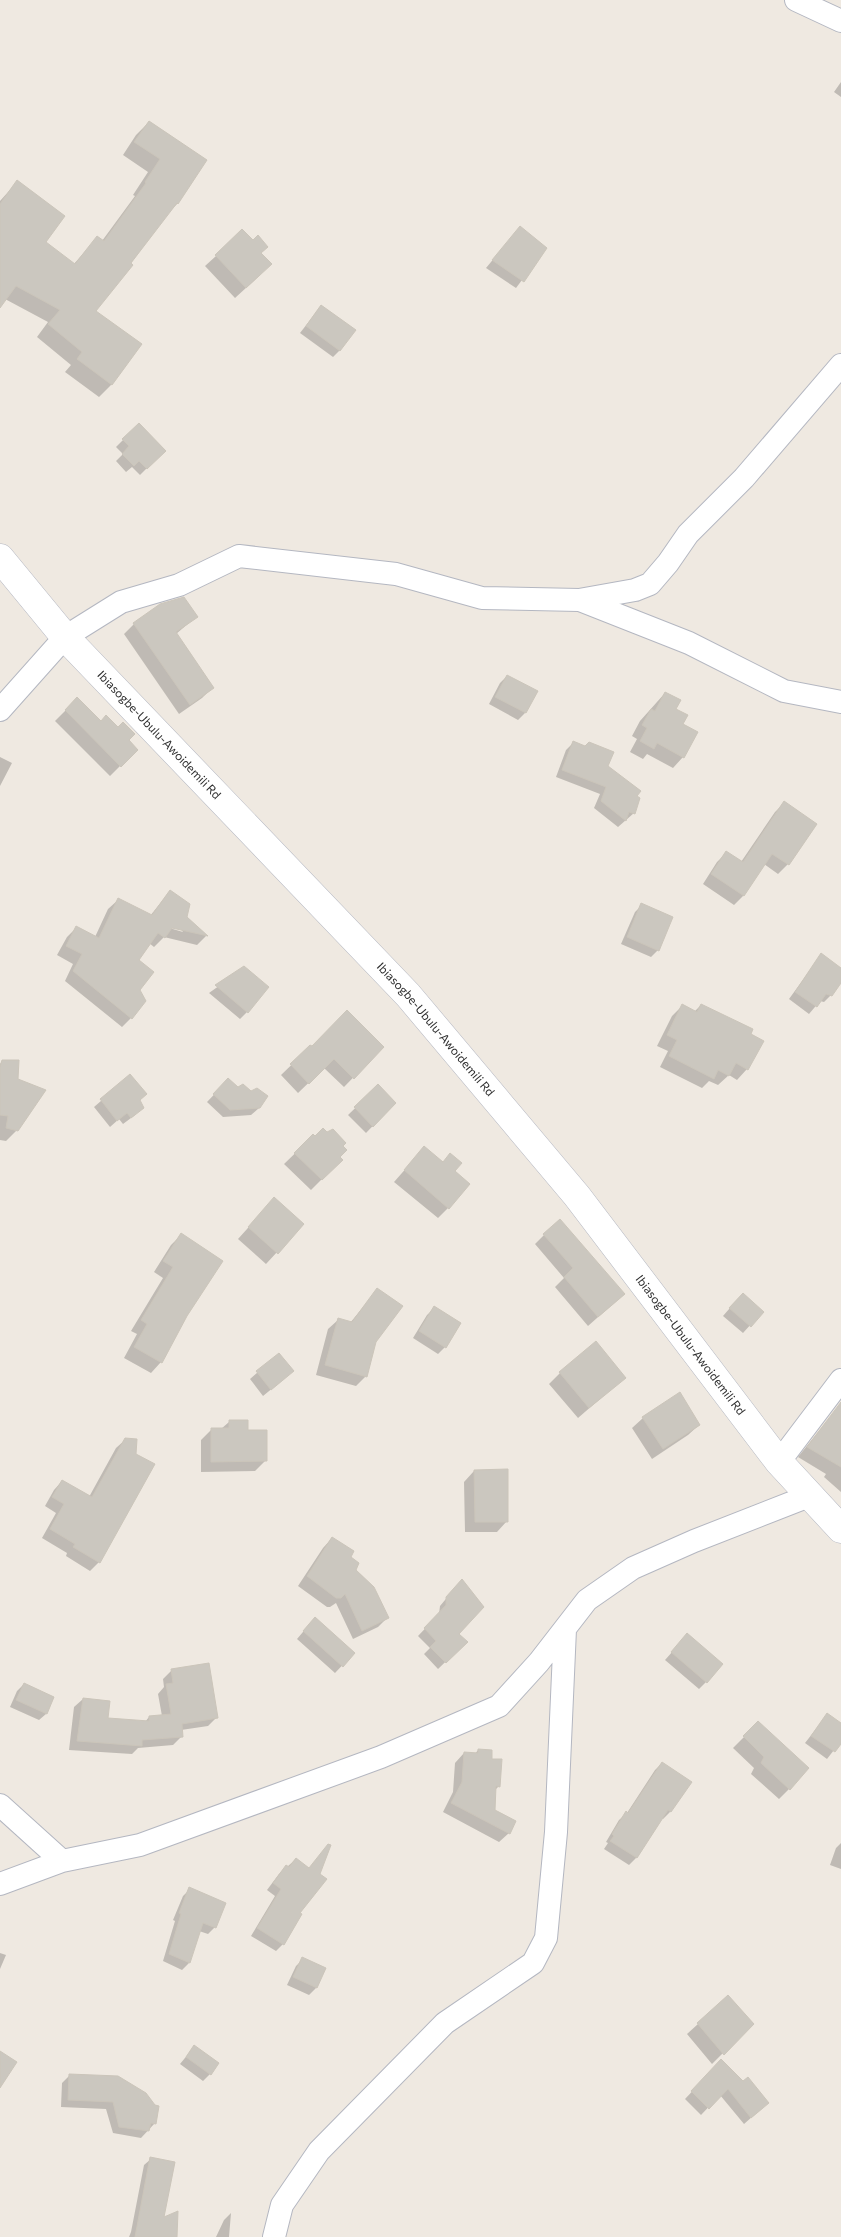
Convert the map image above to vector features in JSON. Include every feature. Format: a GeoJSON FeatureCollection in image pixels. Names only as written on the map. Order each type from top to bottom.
{"type":"FeatureCollection","features":[{"type":"Feature","properties":{"kind":"street"},"geometry":{"type":"LineString","coordinates":[[796,0],[841,21]]}},
{"type":"Feature","properties":{"kind":"street"},"geometry":{"type":"LineString","coordinates":[[0,710],[65,637],[121,602],[179,585],[239,556],[396,574],[482,598],[579,600],[635,590],[650,584],[668,563],[688,534],[744,478],[841,365]]}},
{"type":"Feature","properties":{"kind":"street","name":"Ibiasogbe-Ubulu-Awoidemili Rd"},"geometry":{"type":"LineString","coordinates":[[0,558],[65,637],[408,995],[577,1196],[779,1462],[841,1528]]}},
{"type":"Feature","properties":{"kind":"street"},"geometry":{"type":"LineString","coordinates":[[627,618],[625,601],[635,590]]}},
{"type":"Feature","properties":{"kind":"street"},"geometry":{"type":"LineString","coordinates":[[579,600],[689,643],[784,691],[841,702]]}},
{"type":"Feature","properties":{"kind":"street"},"geometry":{"type":"LineString","coordinates":[[779,1462],[841,1380]]}},
{"type":"Feature","properties":{"kind":"street"},"geometry":{"type":"LineString","coordinates":[[0,1884],[62,1861],[140,1845],[381,1757],[500,1706],[539,1662],[587,1600],[634,1568],[694,1541],[810,1496]]}},
{"type":"Feature","properties":{"kind":"street"},"geometry":{"type":"LineString","coordinates":[[274,2237],[282,2205],[319,2151],[445,2023],[533,1963],[546,1938],[556,1832],[565,1629]]}},
{"type":"Feature","properties":{"kind":"street"},"geometry":{"type":"LineString","coordinates":[[0,1805],[62,1861]]}},
{"type":"Feature","properties":{"kind":"building"},"geometry":{"type":"Polygon","coordinates":[[[149,121],[207,160],[178,204],[96,311],[142,344],[112,385],[77,359],[82,352],[48,324],[60,310],[16,286],[0,308],[0,204],[17,180],[65,216],[46,242],[75,264],[97,236],[104,241],[146,183],[160,159],[134,142],[149,121]]]}},
{"type":"Feature","properties":{"kind":"building"},"geometry":{"type":"Polygon","coordinates":[[[520,226],[547,248],[524,282],[492,260],[520,226]]]}},
{"type":"Feature","properties":{"kind":"building"},"geometry":{"type":"Polygon","coordinates":[[[242,229],[253,240],[258,235],[268,247],[261,253],[272,264],[246,288],[215,255],[242,229]]]}},
{"type":"Feature","properties":{"kind":"building"},"geometry":{"type":"Polygon","coordinates":[[[321,305],[356,330],[340,351],[306,326],[321,305]]]}},
{"type":"Feature","properties":{"kind":"building"},"geometry":{"type":"Polygon","coordinates":[[[139,423],[166,451],[147,469],[139,461],[134,466],[122,454],[129,446],[122,439],[139,423]]]}},
{"type":"Feature","properties":{"kind":"building"},"geometry":{"type":"Polygon","coordinates":[[[184,597],[198,617],[176,632],[214,688],[190,705],[133,623],[160,604],[184,597]]]}},
{"type":"Feature","properties":{"kind":"building"},"geometry":{"type":"Polygon","coordinates":[[[507,675],[538,691],[526,713],[495,697],[507,675]]]}},
{"type":"Feature","properties":{"kind":"building"},"geometry":{"type":"Polygon","coordinates":[[[665,692],[681,700],[676,709],[688,715],[683,724],[698,732],[684,758],[657,743],[654,749],[640,741],[647,728],[642,725],[651,709],[655,711],[665,692]]]}},
{"type":"Feature","properties":{"kind":"building"},"geometry":{"type":"Polygon","coordinates":[[[77,697],[101,721],[106,715],[118,727],[123,722],[135,734],[129,740],[138,750],[121,767],[65,710],[77,697]]]}},
{"type":"Feature","properties":{"kind":"building"},"geometry":{"type":"Polygon","coordinates":[[[573,741],[585,746],[589,742],[614,752],[608,766],[641,791],[637,796],[640,798],[635,814],[629,812],[626,821],[601,801],[606,787],[562,770],[573,741]]]}},
{"type":"Feature","properties":{"kind":"building"},"geometry":{"type":"Polygon","coordinates":[[[784,801],[817,824],[789,865],[772,854],[744,896],[711,874],[726,851],[743,862],[784,801]]]}},
{"type":"Feature","properties":{"kind":"building"},"geometry":{"type":"Polygon","coordinates":[[[170,890],[190,904],[187,917],[208,936],[172,928],[165,938],[158,933],[139,960],[154,972],[140,990],[146,1001],[132,1019],[73,971],[82,954],[66,946],[76,926],[99,938],[118,898],[152,915],[170,890]]]}},
{"type":"Feature","properties":{"kind":"building"},"geometry":{"type":"Polygon","coordinates":[[[641,903],[673,917],[659,951],[627,937],[641,903]]]}},
{"type":"Feature","properties":{"kind":"building"},"geometry":{"type":"Polygon","coordinates":[[[821,953],[841,968],[841,983],[832,996],[826,994],[817,1007],[795,992],[821,953]]]}},
{"type":"Feature","properties":{"kind":"building"},"geometry":{"type":"Polygon","coordinates":[[[244,966],[269,987],[248,1013],[215,985],[244,966]]]}},
{"type":"Feature","properties":{"kind":"building"},"geometry":{"type":"Polygon","coordinates":[[[682,1004],[697,1012],[701,1004],[753,1029],[751,1034],[764,1041],[748,1070],[736,1063],[729,1076],[718,1070],[714,1079],[669,1056],[677,1040],[667,1035],[682,1004]]]}},
{"type":"Feature","properties":{"kind":"building"},"geometry":{"type":"Polygon","coordinates":[[[347,1010],[384,1047],[354,1079],[334,1059],[309,1084],[290,1064],[310,1045],[312,1046],[347,1010]]]}},
{"type":"Feature","properties":{"kind":"building"},"geometry":{"type":"Polygon","coordinates":[[[2,1060],[19,1060],[18,1079],[46,1090],[18,1131],[6,1128],[8,1116],[0,1115],[0,1067],[2,1060]]]}},
{"type":"Feature","properties":{"kind":"building"},"geometry":{"type":"Polygon","coordinates":[[[130,1074],[147,1094],[140,1100],[144,1108],[131,1118],[127,1113],[117,1121],[100,1099],[130,1074]]]}},
{"type":"Feature","properties":{"kind":"building"},"geometry":{"type":"Polygon","coordinates":[[[228,1078],[238,1087],[243,1084],[251,1091],[257,1088],[268,1096],[260,1108],[230,1110],[213,1094],[228,1078]]]}},
{"type":"Feature","properties":{"kind":"building"},"geometry":{"type":"Polygon","coordinates":[[[378,1084],[396,1103],[373,1127],[354,1107],[378,1084]]]}},
{"type":"Feature","properties":{"kind":"building"},"geometry":{"type":"Polygon","coordinates":[[[323,1128],[327,1132],[333,1129],[346,1143],[343,1146],[347,1150],[340,1157],[343,1160],[322,1180],[294,1153],[313,1134],[315,1136],[323,1128]]]}},
{"type":"Feature","properties":{"kind":"building"},"geometry":{"type":"Polygon","coordinates":[[[424,1146],[443,1162],[450,1153],[462,1163],[455,1171],[470,1184],[449,1209],[404,1170],[424,1146]]]}},
{"type":"Feature","properties":{"kind":"building"},"geometry":{"type":"Polygon","coordinates":[[[274,1197],[304,1224],[278,1254],[248,1227],[274,1197]]]}},
{"type":"Feature","properties":{"kind":"building"},"geometry":{"type":"Polygon","coordinates":[[[560,1219],[625,1294],[598,1317],[564,1277],[573,1268],[543,1234],[560,1219]]]}},
{"type":"Feature","properties":{"kind":"building"},"geometry":{"type":"Polygon","coordinates":[[[181,1233],[223,1261],[187,1316],[162,1363],[134,1347],[147,1324],[141,1320],[173,1267],[163,1261],[181,1233]]]}},
{"type":"Feature","properties":{"kind":"building"},"geometry":{"type":"Polygon","coordinates":[[[377,1288],[403,1306],[376,1342],[367,1377],[325,1365],[338,1318],[352,1322],[377,1288]]]}},
{"type":"Feature","properties":{"kind":"building"},"geometry":{"type":"Polygon","coordinates":[[[743,1293],[764,1312],[751,1327],[729,1308],[743,1293]]]}},
{"type":"Feature","properties":{"kind":"building"},"geometry":{"type":"Polygon","coordinates":[[[434,1306],[461,1323],[446,1348],[419,1331],[434,1306]]]}},
{"type":"Feature","properties":{"kind":"building"},"geometry":{"type":"Polygon","coordinates":[[[596,1341],[626,1378],[589,1408],[559,1372],[596,1341]]]}},
{"type":"Feature","properties":{"kind":"building"},"geometry":{"type":"Polygon","coordinates":[[[279,1353],[294,1371],[271,1390],[256,1371],[279,1353]]]}},
{"type":"Feature","properties":{"kind":"building"},"geometry":{"type":"Polygon","coordinates":[[[680,1392],[700,1425],[663,1449],[642,1417],[680,1392]]]}},
{"type":"Feature","properties":{"kind":"building"},"geometry":{"type":"Polygon","coordinates":[[[841,1402],[841,1467],[807,1447],[841,1402]]]}},
{"type":"Feature","properties":{"kind":"building"},"geometry":{"type":"Polygon","coordinates":[[[229,1420],[248,1420],[248,1430],[267,1430],[267,1461],[211,1462],[211,1428],[229,1428],[229,1420]]]}},
{"type":"Feature","properties":{"kind":"building"},"geometry":{"type":"Polygon","coordinates":[[[125,1438],[137,1439],[136,1454],[155,1464],[100,1563],[73,1547],[75,1544],[50,1529],[64,1504],[52,1497],[62,1480],[92,1497],[125,1438]]]}},
{"type":"Feature","properties":{"kind":"building"},"geometry":{"type":"Polygon","coordinates":[[[508,1469],[508,1522],[475,1522],[474,1470],[508,1469]]]}},
{"type":"Feature","properties":{"kind":"building"},"geometry":{"type":"Polygon","coordinates":[[[332,1537],[354,1551],[351,1557],[359,1563],[356,1570],[374,1587],[389,1618],[362,1631],[345,1594],[341,1598],[336,1598],[307,1576],[332,1537]]]}},
{"type":"Feature","properties":{"kind":"building"},"geometry":{"type":"Polygon","coordinates":[[[462,1579],[484,1607],[459,1634],[468,1642],[446,1663],[430,1647],[436,1641],[424,1628],[446,1605],[446,1597],[462,1579]]]}},
{"type":"Feature","properties":{"kind":"building"},"geometry":{"type":"Polygon","coordinates":[[[315,1617],[355,1653],[343,1667],[303,1631],[315,1617]]]}},
{"type":"Feature","properties":{"kind":"building"},"geometry":{"type":"Polygon","coordinates":[[[687,1633],[723,1664],[707,1683],[671,1652],[687,1633]]]}},
{"type":"Feature","properties":{"kind":"building"},"geometry":{"type":"Polygon","coordinates":[[[209,1663],[218,1718],[182,1724],[183,1737],[142,1740],[142,1746],[77,1741],[83,1698],[110,1701],[108,1718],[149,1721],[149,1716],[171,1714],[166,1684],[173,1683],[171,1669],[209,1663]]]}},
{"type":"Feature","properties":{"kind":"building"},"geometry":{"type":"Polygon","coordinates":[[[24,1683],[54,1697],[47,1714],[16,1700],[24,1683]]]}},
{"type":"Feature","properties":{"kind":"building"},"geometry":{"type":"Polygon","coordinates":[[[827,1713],[841,1723],[841,1744],[835,1752],[811,1736],[827,1713]]]}},
{"type":"Feature","properties":{"kind":"building"},"geometry":{"type":"Polygon","coordinates":[[[758,1721],[809,1768],[790,1790],[761,1763],[764,1757],[743,1736],[758,1721]]]}},
{"type":"Feature","properties":{"kind":"building"},"geometry":{"type":"Polygon","coordinates":[[[478,1749],[492,1750],[492,1759],[502,1759],[500,1787],[496,1786],[495,1810],[516,1821],[510,1834],[451,1803],[462,1782],[464,1752],[478,1753],[478,1749]]]}},
{"type":"Feature","properties":{"kind":"building"},"geometry":{"type":"Polygon","coordinates":[[[662,1762],[692,1782],[671,1812],[668,1810],[637,1858],[610,1841],[614,1836],[612,1834],[626,1811],[628,1813],[662,1762]]]}},
{"type":"Feature","properties":{"kind":"building"},"geometry":{"type":"Polygon","coordinates":[[[328,1844],[331,1845],[320,1874],[327,1879],[300,1913],[302,1914],[284,1945],[257,1928],[281,1889],[273,1883],[286,1865],[289,1867],[296,1858],[309,1868],[328,1844]]]}},
{"type":"Feature","properties":{"kind":"building"},"geometry":{"type":"Polygon","coordinates":[[[189,1887],[226,1903],[216,1928],[203,1923],[190,1963],[169,1954],[181,1914],[179,1913],[189,1887]]]}},
{"type":"Feature","properties":{"kind":"building"},"geometry":{"type":"Polygon","coordinates":[[[302,1957],[326,1968],[317,1988],[293,1977],[302,1957]]]}},
{"type":"Feature","properties":{"kind":"building"},"geometry":{"type":"Polygon","coordinates":[[[728,1995],[754,2024],[724,2055],[697,2023],[728,1995]]]}},
{"type":"Feature","properties":{"kind":"building"},"geometry":{"type":"Polygon","coordinates":[[[194,2045],[219,2063],[211,2075],[186,2057],[194,2045]]]}},
{"type":"Feature","properties":{"kind":"building"},"geometry":{"type":"Polygon","coordinates":[[[0,2051],[17,2062],[0,2088],[0,2051]]]}},
{"type":"Feature","properties":{"kind":"building"},"geometry":{"type":"Polygon","coordinates":[[[721,2059],[743,2081],[748,2077],[769,2103],[751,2118],[728,2089],[709,2109],[691,2091],[721,2059]]]}},
{"type":"Feature","properties":{"kind":"building"},"geometry":{"type":"Polygon","coordinates":[[[69,2074],[118,2076],[146,2093],[155,2105],[159,2106],[156,2124],[151,2123],[149,2131],[119,2127],[113,2102],[68,2100],[69,2074]]]}},
{"type":"Feature","properties":{"kind":"building"},"geometry":{"type":"Polygon","coordinates":[[[150,2157],[175,2162],[164,2217],[178,2211],[177,2237],[135,2237],[150,2157]]]}}]}
